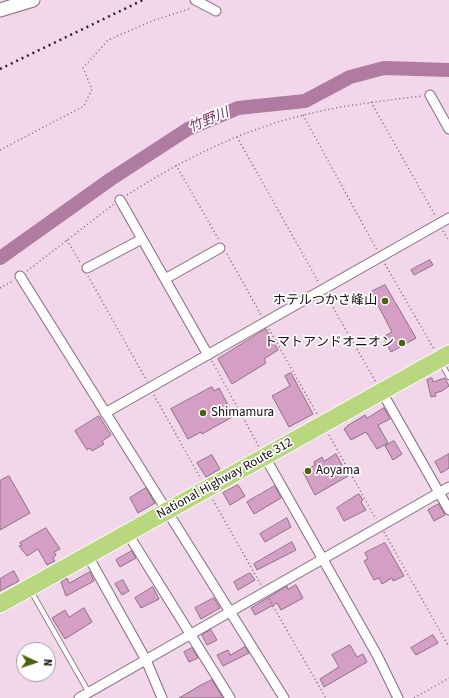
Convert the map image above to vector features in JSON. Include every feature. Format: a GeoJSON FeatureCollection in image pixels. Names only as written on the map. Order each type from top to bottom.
{"type":"FeatureCollection","features":[{"type":"Feature","properties":{"kind":"highway","name":"National Highway Route 312"},"geometry":{"type":"LineString","coordinates":[[0,604],[444,357]]}},
{"type":"Feature","properties":{"kind":"street"},"geometry":{"type":"LineString","coordinates":[[0,10],[33,0]]}},
{"type":"Feature","properties":{"kind":"street"},"geometry":{"type":"LineString","coordinates":[[198,2],[216,11]]}},
{"type":"Feature","properties":{"kind":"street"},"geometry":{"type":"LineString","coordinates":[[430,95],[449,129]]}},
{"type":"Feature","properties":{"kind":"street"},"geometry":{"type":"LineString","coordinates":[[120,200],[208,355]]}},
{"type":"Feature","properties":{"kind":"street"},"geometry":{"type":"LineString","coordinates":[[105,413],[449,218]]}},
{"type":"Feature","properties":{"kind":"street"},"geometry":{"type":"LineString","coordinates":[[85,269],[142,239]]}},
{"type":"Feature","properties":{"kind":"street"},"geometry":{"type":"LineString","coordinates":[[165,279],[222,247]]}},
{"type":"Feature","properties":{"kind":"street"},"geometry":{"type":"LineString","coordinates":[[20,276],[284,698]]}},
{"type":"Feature","properties":{"kind":"street"},"geometry":{"type":"LineString","coordinates":[[382,392],[449,510]]}},
{"type":"Feature","properties":{"kind":"street"},"geometry":{"type":"LineString","coordinates":[[265,457],[378,656],[398,698]]}},
{"type":"Feature","properties":{"kind":"street"},"geometry":{"type":"LineString","coordinates":[[80,698],[90,695],[146,660],[449,487]]}},
{"type":"Feature","properties":{"kind":"street"},"geometry":{"type":"LineString","coordinates":[[128,534],[230,698]]}},
{"type":"Feature","properties":{"kind":"street"},"geometry":{"type":"LineString","coordinates":[[88,556],[146,660],[162,698]]}},
{"type":"Feature","properties":{"kind":"lane"},"geometry":{"type":"LineString","coordinates":[[444,357],[449,377]]}},
{"type":"Feature","properties":{"kind":"lane"},"geometry":{"type":"LineString","coordinates":[[29,587],[90,695]]}},
{"type":"Feature","properties":{"kind":"path"},"geometry":{"type":"LineString","coordinates":[[0,150],[84,106],[92,89],[83,68],[108,40],[152,21],[182,13],[198,2]]}},
{"type":"Feature","properties":{"kind":"path"},"geometry":{"type":"LineString","coordinates":[[0,288],[20,276],[120,200],[176,165],[237,137],[303,115],[371,102],[430,95]]}},
{"type":"Feature","properties":{"kind":"path"},"geometry":{"type":"LineString","coordinates":[[371,102],[449,241]]}},
{"type":"Feature","properties":{"kind":"path"},"geometry":{"type":"LineString","coordinates":[[303,115],[381,257],[444,357]]}},
{"type":"Feature","properties":{"kind":"path"},"geometry":{"type":"LineString","coordinates":[[237,137],[382,392]]}},
{"type":"Feature","properties":{"kind":"path"},"geometry":{"type":"LineString","coordinates":[[176,165],[449,647]]}},
{"type":"Feature","properties":{"kind":"path"},"geometry":{"type":"LineString","coordinates":[[67,240],[85,269],[207,490],[326,698]]}},
{"type":"Feature","properties":{"kind":"path"},"geometry":{"type":"LineString","coordinates":[[208,355],[265,457]]}},
{"type":"Feature","properties":{"kind":"path"},"geometry":{"type":"LineString","coordinates":[[414,698],[449,678]]}},
{"type":"Feature","properties":{"kind":"building"},"geometry":{"type":"Polygon","coordinates":[[[430,260],[433,265],[414,275],[411,270],[430,260]]]}},
{"type":"Feature","properties":{"kind":"building"},"geometry":{"type":"Polygon","coordinates":[[[385,285],[416,338],[391,352],[383,337],[392,332],[371,292],[385,285]]]}},
{"type":"Feature","properties":{"kind":"building"},"geometry":{"type":"Polygon","coordinates":[[[266,329],[278,350],[264,359],[266,363],[232,384],[218,359],[266,329]]]}},
{"type":"Feature","properties":{"kind":"building"},"geometry":{"type":"Polygon","coordinates":[[[291,373],[313,414],[289,427],[272,396],[290,386],[285,376],[291,373]]]}},
{"type":"Feature","properties":{"kind":"building"},"geometry":{"type":"Polygon","coordinates":[[[432,378],[433,382],[445,378],[449,386],[442,391],[435,393],[436,396],[431,397],[427,380],[432,378]]]}},
{"type":"Feature","properties":{"kind":"building","name":"Shimamura"},"geometry":{"type":"Polygon","coordinates":[[[212,387],[214,391],[219,388],[234,416],[202,434],[201,432],[188,439],[171,409],[212,387]]]}},
{"type":"Feature","properties":{"kind":"building"},"geometry":{"type":"Polygon","coordinates":[[[384,408],[390,419],[378,425],[388,443],[377,449],[366,432],[351,440],[344,429],[347,426],[365,415],[367,418],[384,408]]]}},
{"type":"Feature","properties":{"kind":"building"},"geometry":{"type":"Polygon","coordinates":[[[99,416],[111,435],[102,441],[104,444],[92,451],[90,448],[87,450],[75,431],[99,416]]]}},
{"type":"Feature","properties":{"kind":"building"},"geometry":{"type":"Polygon","coordinates":[[[394,441],[402,454],[393,460],[385,446],[394,441]]]}},
{"type":"Feature","properties":{"kind":"building"},"geometry":{"type":"Polygon","coordinates":[[[336,454],[348,476],[315,495],[303,472],[315,465],[314,462],[322,457],[324,461],[336,454]]]}},
{"type":"Feature","properties":{"kind":"building"},"geometry":{"type":"Polygon","coordinates":[[[449,454],[449,468],[441,473],[435,462],[449,454]]]}},
{"type":"Feature","properties":{"kind":"building"},"geometry":{"type":"Polygon","coordinates":[[[212,455],[220,469],[206,477],[197,463],[212,455]]]}},
{"type":"Feature","properties":{"kind":"building"},"geometry":{"type":"Polygon","coordinates":[[[9,476],[30,513],[0,530],[0,481],[9,476]]]}},
{"type":"Feature","properties":{"kind":"building"},"geometry":{"type":"Polygon","coordinates":[[[238,485],[245,496],[230,505],[223,493],[238,485]]]}},
{"type":"Feature","properties":{"kind":"building"},"geometry":{"type":"Polygon","coordinates":[[[275,486],[281,498],[254,514],[247,502],[275,486]]]}},
{"type":"Feature","properties":{"kind":"building"},"geometry":{"type":"Polygon","coordinates":[[[146,488],[155,503],[138,513],[130,498],[146,488]]]}},
{"type":"Feature","properties":{"kind":"building"},"geometry":{"type":"Polygon","coordinates":[[[359,494],[363,500],[361,502],[366,510],[344,521],[337,508],[359,494]]]}},
{"type":"Feature","properties":{"kind":"building"},"geometry":{"type":"Polygon","coordinates":[[[439,504],[445,515],[434,521],[428,510],[439,504]]]}},
{"type":"Feature","properties":{"kind":"building"},"geometry":{"type":"Polygon","coordinates":[[[287,518],[291,527],[265,542],[260,534],[287,518]]]}},
{"type":"Feature","properties":{"kind":"building"},"geometry":{"type":"Polygon","coordinates":[[[46,528],[60,549],[54,552],[56,555],[53,558],[55,561],[47,565],[38,549],[27,556],[19,546],[22,545],[20,543],[46,528]]]}},
{"type":"Feature","properties":{"kind":"building"},"geometry":{"type":"Polygon","coordinates":[[[292,542],[296,550],[257,570],[254,564],[292,542]]]}},
{"type":"Feature","properties":{"kind":"building"},"geometry":{"type":"Polygon","coordinates":[[[385,543],[404,576],[393,581],[392,578],[382,584],[379,578],[374,580],[364,561],[368,559],[365,553],[385,543]]]}},
{"type":"Feature","properties":{"kind":"building"},"geometry":{"type":"Polygon","coordinates":[[[132,551],[136,558],[120,567],[116,560],[132,551]]]}},
{"type":"Feature","properties":{"kind":"building"},"geometry":{"type":"Polygon","coordinates":[[[14,571],[19,581],[0,591],[0,579],[14,571]]]}},
{"type":"Feature","properties":{"kind":"building"},"geometry":{"type":"Polygon","coordinates":[[[90,572],[94,581],[66,596],[61,582],[67,578],[69,583],[90,572]]]}},
{"type":"Feature","properties":{"kind":"building"},"geometry":{"type":"Polygon","coordinates":[[[250,573],[255,580],[238,590],[234,582],[250,573]]]}},
{"type":"Feature","properties":{"kind":"building"},"geometry":{"type":"Polygon","coordinates":[[[123,580],[129,591],[122,595],[115,584],[123,580]]]}},
{"type":"Feature","properties":{"kind":"building"},"geometry":{"type":"Polygon","coordinates":[[[296,585],[303,598],[281,610],[277,603],[255,615],[251,608],[287,586],[288,589],[296,585]]]}},
{"type":"Feature","properties":{"kind":"building"},"geometry":{"type":"Polygon","coordinates":[[[153,587],[159,599],[141,608],[135,598],[153,587]]]}},
{"type":"Feature","properties":{"kind":"building"},"geometry":{"type":"Polygon","coordinates":[[[214,598],[220,608],[201,619],[195,608],[214,598]]]}},
{"type":"Feature","properties":{"kind":"building"},"geometry":{"type":"Polygon","coordinates":[[[84,608],[92,622],[65,639],[52,618],[65,610],[69,617],[84,608]]]}},
{"type":"Feature","properties":{"kind":"building"},"geometry":{"type":"Polygon","coordinates":[[[211,630],[217,640],[207,645],[202,635],[211,630]]]}},
{"type":"Feature","properties":{"kind":"building"},"geometry":{"type":"Polygon","coordinates":[[[433,635],[438,643],[416,655],[411,648],[433,635]]]}},
{"type":"Feature","properties":{"kind":"building"},"geometry":{"type":"Polygon","coordinates":[[[350,645],[357,657],[363,654],[367,662],[324,687],[320,679],[339,667],[332,655],[350,645]]]}},
{"type":"Feature","properties":{"kind":"building"},"geometry":{"type":"Polygon","coordinates":[[[245,647],[249,653],[223,666],[217,655],[228,650],[230,655],[245,647]]]}},
{"type":"Feature","properties":{"kind":"building"},"geometry":{"type":"Polygon","coordinates":[[[192,648],[198,658],[189,662],[184,652],[192,648]]]}},
{"type":"Feature","properties":{"kind":"building"},"geometry":{"type":"Polygon","coordinates":[[[212,680],[223,698],[179,698],[201,685],[212,680]]]}},
{"type":"Feature","properties":{"kind":"waterway","name":"竹野川"},"geometry":{"type":"LineString","coordinates":[[0,258],[111,179],[188,129],[238,108],[305,101],[350,77],[384,68],[449,70]]}},
{"type":"Feature","properties":{"kind":"railway"},"geometry":{"type":"LineString","coordinates":[[0,69],[143,0]]}},
{"type":"Feature","properties":{"kind":"place","name":"ホテルつかさ峰山"},"geometry":{"type":"Point","coordinates":[385,301]}},
{"type":"Feature","properties":{"kind":"place","name":"トマトアンドオニオン"},"geometry":{"type":"Point","coordinates":[402,343]}},
{"type":"Feature","properties":{"kind":"place","name":"Shimamura"},"geometry":{"type":"Point","coordinates":[203,413]}},
{"type":"Feature","properties":{"kind":"place","name":"Aoyama"},"geometry":{"type":"Point","coordinates":[308,471]}}]}
